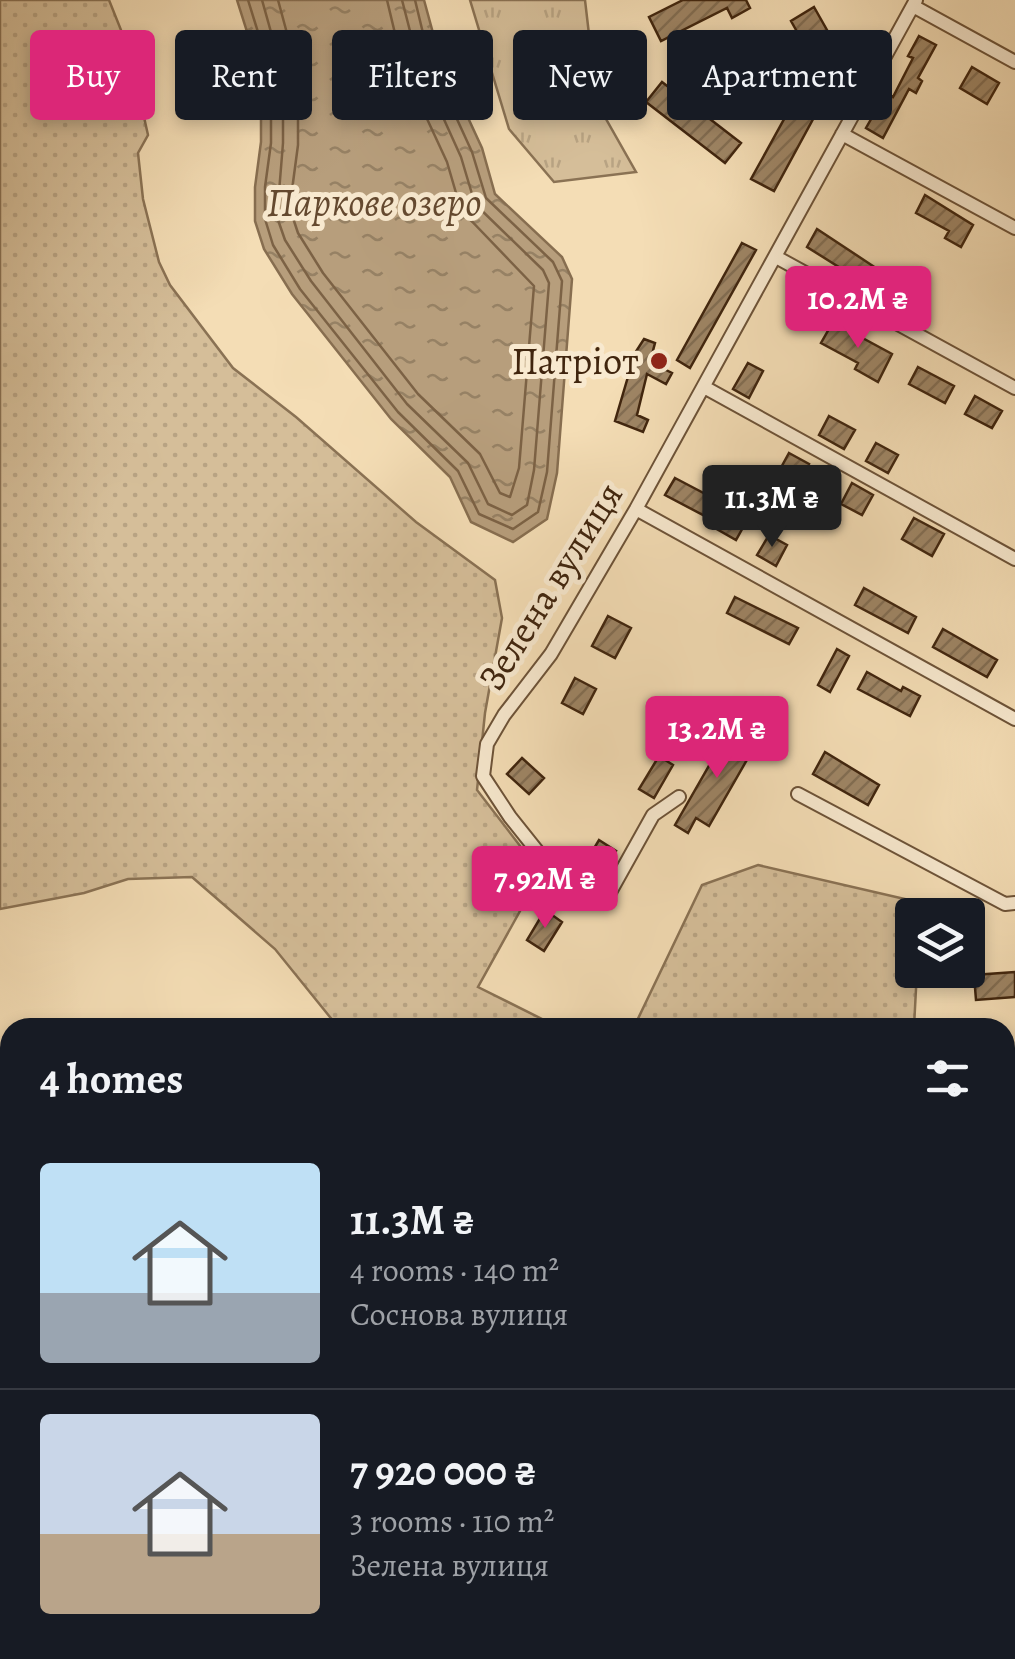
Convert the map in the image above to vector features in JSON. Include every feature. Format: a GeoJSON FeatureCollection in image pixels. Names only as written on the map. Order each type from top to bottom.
{"type":"FeatureCollection","features":[{"type":"Feature","properties":{"kind":"street"},"geometry":{"type":"LineString","coordinates":[[915,3],[1015,62]]}},
{"type":"Feature","properties":{"kind":"street","name":"Зелена вулиця"},"geometry":{"type":"LineString","coordinates":[[678,798],[653,815],[610,892],[596,902],[577,901],[510,818],[483,776],[487,744],[551,654],[636,509],[915,3]]}},
{"type":"Feature","properties":{"kind":"street"},"geometry":{"type":"LineString","coordinates":[[842,134],[1015,228]]}},
{"type":"Feature","properties":{"kind":"street"},"geometry":{"type":"LineString","coordinates":[[776,257],[1015,388]]}},
{"type":"Feature","properties":{"kind":"street"},"geometry":{"type":"LineString","coordinates":[[704,387],[1015,559]]}},
{"type":"Feature","properties":{"kind":"street"},"geometry":{"type":"LineString","coordinates":[[636,509],[1015,719]]}},
{"type":"Feature","properties":{"kind":"street"},"geometry":{"type":"LineString","coordinates":[[798,794],[1005,904],[1015,903]]}},
{"type":"Feature","properties":{"kind":"green space"},"geometry":{"type":"Polygon","coordinates":[[[0,0],[109,0],[121,30],[30,30],[30,120],[145,120],[148,135],[138,153],[143,199],[159,262],[170,285],[233,368],[296,417],[416,522],[495,580],[502,618],[485,713],[477,790],[541,873],[478,987],[540,1018],[331,1018],[275,949],[192,877],[128,879],[84,893],[0,909],[0,0]]]}},
{"type":"Feature","properties":{"kind":"green space"},"geometry":{"type":"Polygon","coordinates":[[[470,0],[585,0],[588,30],[513,30],[513,120],[607,120],[636,172],[554,182],[509,129],[493,76],[493,30],[479,30],[470,0]]]}},
{"type":"Feature","properties":{"kind":"green space"},"geometry":{"type":"Polygon","coordinates":[[[758,865],[900,898],[895,898],[895,988],[916,988],[914,1018],[638,1018],[702,885],[758,865]]]}},
{"type":"Feature","properties":{"kind":"water","name":"Паркове озеро"},"geometry":{"type":"Polygon","coordinates":[[[237,0],[424,0],[432,30],[332,30],[332,120],[469,120],[495,194],[562,257],[572,279],[557,473],[547,519],[513,542],[471,522],[450,477],[391,419],[292,294],[264,249],[255,221],[261,120],[312,120],[312,30],[246,30],[237,0]]]}},
{"type":"Feature","properties":{"kind":"building"},"geometry":{"type":"Polygon","coordinates":[[[683,0],[746,0],[750,8],[732,18],[727,8],[683,30],[667,30],[667,38],[661,41],[649,17],[683,0]]]}},
{"type":"Feature","properties":{"kind":"building"},"geometry":{"type":"Polygon","coordinates":[[[814,7],[827,30],[796,30],[791,21],[814,7]]]}},
{"type":"Feature","properties":{"kind":"building"},"geometry":{"type":"Polygon","coordinates":[[[919,36],[936,45],[918,78],[922,81],[916,93],[909,89],[883,138],[866,128],[871,120],[892,120],[892,96],[913,58],[908,56],[919,36]]]}},
{"type":"Feature","properties":{"kind":"building"},"geometry":{"type":"Polygon","coordinates":[[[972,67],[999,83],[987,104],[960,88],[972,67]]]}},
{"type":"Feature","properties":{"kind":"building"},"geometry":{"type":"Polygon","coordinates":[[[662,82],[667,86],[667,118],[647,103],[662,82]]]}},
{"type":"Feature","properties":{"kind":"building"},"geometry":{"type":"Polygon","coordinates":[[[669,120],[711,120],[741,143],[725,163],[669,120]]]}},
{"type":"Feature","properties":{"kind":"building"},"geometry":{"type":"Polygon","coordinates":[[[784,120],[813,120],[774,191],[751,179],[784,120]]]}},
{"type":"Feature","properties":{"kind":"building"},"geometry":{"type":"Polygon","coordinates":[[[925,195],[973,225],[961,247],[945,238],[949,231],[916,213],[925,195]]]}},
{"type":"Feature","properties":{"kind":"building"},"geometry":{"type":"Polygon","coordinates":[[[817,229],[879,270],[869,286],[807,247],[817,229]]]}},
{"type":"Feature","properties":{"kind":"building"},"geometry":{"type":"Polygon","coordinates":[[[742,243],[756,250],[690,368],[677,360],[742,243]]]}},
{"type":"Feature","properties":{"kind":"building"},"geometry":{"type":"Polygon","coordinates":[[[833,322],[892,354],[878,382],[855,369],[858,363],[821,343],[833,322]]]}},
{"type":"Feature","properties":{"kind":"building"},"geometry":{"type":"Polygon","coordinates":[[[644,339],[655,343],[650,362],[672,373],[666,384],[647,374],[637,415],[648,420],[643,432],[615,421],[635,353],[644,339]]]}},
{"type":"Feature","properties":{"kind":"building"},"geometry":{"type":"Polygon","coordinates":[[[748,363],[763,371],[749,398],[733,389],[748,363]]]}},
{"type":"Feature","properties":{"kind":"building"},"geometry":{"type":"Polygon","coordinates":[[[918,367],[954,386],[945,403],[909,384],[918,367]]]}},
{"type":"Feature","properties":{"kind":"building"},"geometry":{"type":"Polygon","coordinates":[[[975,396],[1002,411],[992,428],[965,414],[975,396]]]}},
{"type":"Feature","properties":{"kind":"building"},"geometry":{"type":"Polygon","coordinates":[[[829,416],[855,430],[844,449],[819,435],[829,416]]]}},
{"type":"Feature","properties":{"kind":"building"},"geometry":{"type":"Polygon","coordinates":[[[876,443],[898,455],[888,473],[866,461],[876,443]]]}},
{"type":"Feature","properties":{"kind":"building"},"geometry":{"type":"Polygon","coordinates":[[[789,453],[809,464],[797,486],[777,475],[789,453]]]}},
{"type":"Feature","properties":{"kind":"building"},"geometry":{"type":"Polygon","coordinates":[[[675,478],[711,497],[708,502],[746,522],[736,540],[715,528],[718,523],[665,495],[675,478]]]}},
{"type":"Feature","properties":{"kind":"building"},"geometry":{"type":"Polygon","coordinates":[[[852,483],[873,495],[862,515],[841,504],[852,483]]]}},
{"type":"Feature","properties":{"kind":"building"},"geometry":{"type":"Polygon","coordinates":[[[914,518],[944,534],[932,556],[902,539],[914,518]]]}},
{"type":"Feature","properties":{"kind":"building"},"geometry":{"type":"Polygon","coordinates":[[[769,535],[787,545],[776,566],[757,555],[769,535]]]}},
{"type":"Feature","properties":{"kind":"building"},"geometry":{"type":"Polygon","coordinates":[[[864,588],[916,617],[908,633],[855,605],[864,588]]]}},
{"type":"Feature","properties":{"kind":"building"},"geometry":{"type":"Polygon","coordinates":[[[735,597],[798,628],[789,644],[727,613],[735,597]]]}},
{"type":"Feature","properties":{"kind":"building"},"geometry":{"type":"Polygon","coordinates":[[[608,616],[631,628],[615,658],[592,646],[608,616]]]}},
{"type":"Feature","properties":{"kind":"building"},"geometry":{"type":"Polygon","coordinates":[[[943,629],[997,660],[987,677],[933,647],[943,629]]]}},
{"type":"Feature","properties":{"kind":"building"},"geometry":{"type":"Polygon","coordinates":[[[837,649],[849,656],[830,692],[818,685],[837,649]]]}},
{"type":"Feature","properties":{"kind":"building"},"geometry":{"type":"Polygon","coordinates":[[[867,672],[901,691],[903,687],[920,696],[910,716],[858,689],[867,672]]]}},
{"type":"Feature","properties":{"kind":"building"},"geometry":{"type":"Polygon","coordinates":[[[575,678],[596,689],[583,714],[562,703],[575,678]]]}},
{"type":"Feature","properties":{"kind":"building"},"geometry":{"type":"Polygon","coordinates":[[[730,729],[756,744],[709,826],[696,818],[688,833],[675,825],[730,729]]]}},
{"type":"Feature","properties":{"kind":"building"},"geometry":{"type":"Polygon","coordinates":[[[825,752],[879,785],[868,805],[813,774],[825,752]]]}},
{"type":"Feature","properties":{"kind":"building"},"geometry":{"type":"Polygon","coordinates":[[[659,756],[673,765],[654,798],[639,789],[659,756]]]}},
{"type":"Feature","properties":{"kind":"building"},"geometry":{"type":"Polygon","coordinates":[[[522,758],[544,778],[529,794],[507,774],[522,758]]]}},
{"type":"Feature","properties":{"kind":"building"},"geometry":{"type":"Polygon","coordinates":[[[599,840],[616,851],[598,880],[581,870],[599,840]]]}},
{"type":"Feature","properties":{"kind":"building"},"geometry":{"type":"Polygon","coordinates":[[[545,910],[562,922],[544,951],[527,940],[545,910]]]}},
{"type":"Feature","properties":{"kind":"building"},"geometry":{"type":"Polygon","coordinates":[[[1015,972],[1015,997],[976,1000],[975,988],[985,988],[985,974],[1015,972]]]}},
{"type":"Feature","properties":{"kind":"place","name":"Патріот"},"geometry":{"type":"Point","coordinates":[659,361]}}]}
